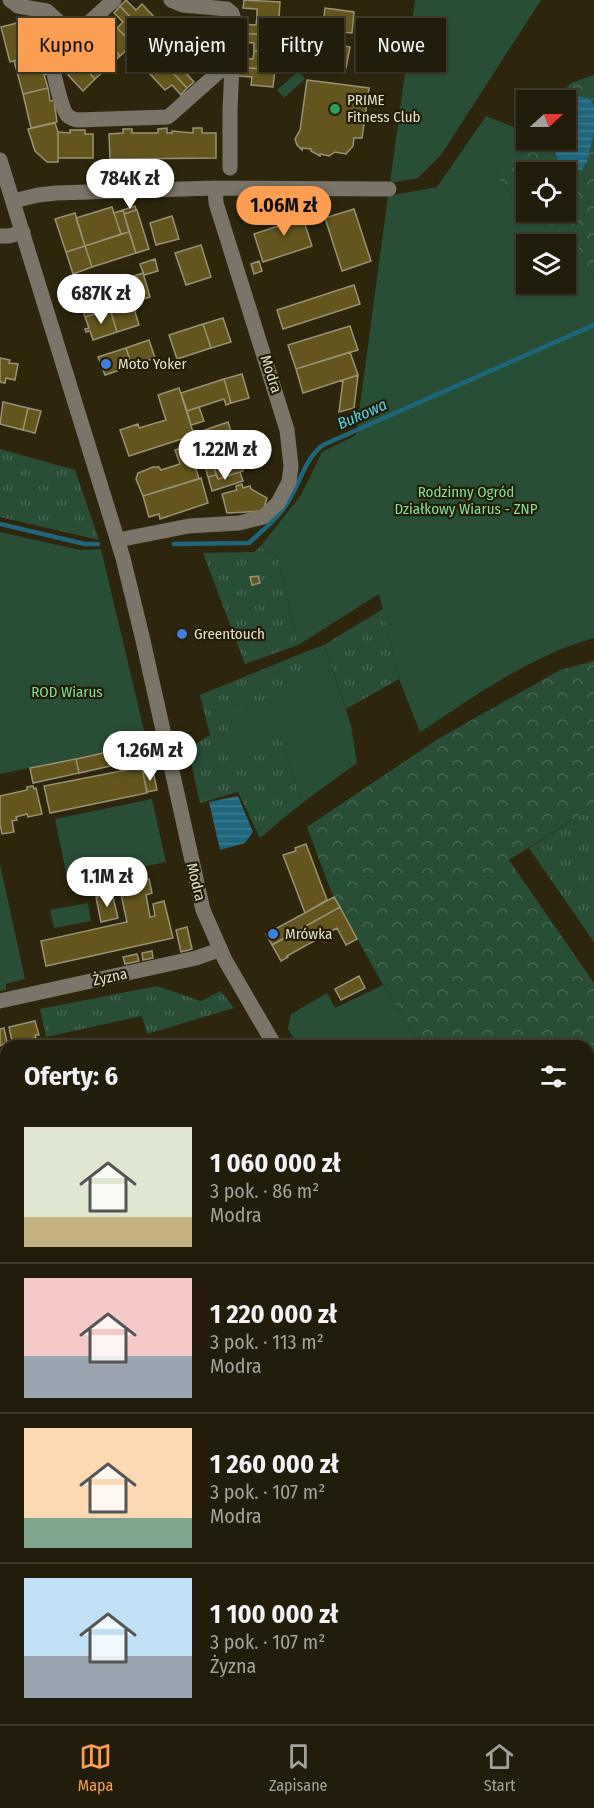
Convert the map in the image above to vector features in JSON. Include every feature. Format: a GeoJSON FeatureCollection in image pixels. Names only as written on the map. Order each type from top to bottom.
{"type":"FeatureCollection","features":[{"type":"Feature","properties":{"kind":"street"},"geometry":{"type":"LineString","coordinates":[[10,0],[18,6],[47,10],[55,18]]}},
{"type":"Feature","properties":{"kind":"street"},"geometry":{"type":"LineString","coordinates":[[94,18],[114,0]]}},
{"type":"Feature","properties":{"kind":"street"},"geometry":{"type":"LineString","coordinates":[[171,0],[183,5],[227,9],[233,18]]}},
{"type":"Feature","properties":{"kind":"street"},"geometry":{"type":"LineString","coordinates":[[54,72],[64,111],[69,117],[77,120],[168,117],[219,72]]}},
{"type":"Feature","properties":{"kind":"street"},"geometry":{"type":"LineString","coordinates":[[230,168],[232,72]]}},
{"type":"Feature","properties":{"kind":"street","name":"Modra"},"geometry":{"type":"LineString","coordinates":[[0,160],[118,540],[142,636],[199,897],[219,950],[273,1040]]}},
{"type":"Feature","properties":{"kind":"street"},"geometry":{"type":"LineString","coordinates":[[13,201],[56,193],[215,188],[389,189]]}},
{"type":"Feature","properties":{"kind":"street","name":"Modra"},"geometry":{"type":"LineString","coordinates":[[118,540],[189,526],[253,521],[271,511],[289,482],[291,466],[287,430],[216,203],[215,188]]}},
{"type":"Feature","properties":{"kind":"street"},"geometry":{"type":"LineString","coordinates":[[0,236],[7,237],[23,232]]}},
{"type":"Feature","properties":{"kind":"street","name":"Żyzna"},"geometry":{"type":"LineString","coordinates":[[0,1000],[196,958],[219,950]]}},
{"type":"Feature","properties":{"kind":"green space"},"geometry":{"type":"Polygon","coordinates":[[[415,0],[541,0],[441,155],[418,178],[390,183],[405,72],[446,72],[446,18],[413,18],[415,0]]]}},
{"type":"Feature","properties":{"kind":"green space"},"geometry":{"type":"Polygon","coordinates":[[[298,72],[305,79],[284,98],[277,90],[298,72]]]}},
{"type":"Feature","properties":{"kind":"green space"},"geometry":{"type":"Polygon","coordinates":[[[594,75],[594,273],[576,256],[576,234],[554,234],[541,222],[576,222],[576,162],[516,162],[516,197],[494,176],[516,145],[516,150],[576,150],[576,90],[564,90],[571,83],[594,75]]]}},
{"type":"Feature","properties":{"kind":"green space","name":"Rodzinny Ogród Działkowy Wiarus - ZNP"},"geometry":{"type":"Polygon","coordinates":[[[486,116],[516,128],[516,146],[494,176],[516,197],[516,222],[542,222],[554,234],[516,234],[516,294],[576,294],[576,255],[594,273],[594,638],[547,655],[525,666],[420,732],[399,679],[379,594],[298,645],[278,557],[260,547],[301,495],[322,452],[356,435],[388,196],[437,187],[486,116]]]}},
{"type":"Feature","properties":{"kind":"green space"},"geometry":{"type":"Polygon","coordinates":[[[0,449],[75,470],[99,540],[0,517],[0,449]]]}},
{"type":"Feature","properties":{"kind":"green space","name":"ROD Wiarus"},"geometry":{"type":"Polygon","coordinates":[[[0,532],[80,550],[101,549],[147,743],[0,774],[0,532]]]}},
{"type":"Feature","properties":{"kind":"green space"},"geometry":{"type":"Polygon","coordinates":[[[260,547],[278,557],[298,645],[245,664],[203,553],[254,552],[260,547]]]}},
{"type":"Feature","properties":{"kind":"green space"},"geometry":{"type":"Polygon","coordinates":[[[383,609],[399,679],[346,709],[324,645],[383,609]]]}},
{"type":"Feature","properties":{"kind":"green space"},"geometry":{"type":"Polygon","coordinates":[[[324,645],[351,725],[357,763],[302,803],[280,737],[238,758],[225,716],[305,686],[305,652],[324,645]]]}},
{"type":"Feature","properties":{"kind":"green space"},"geometry":{"type":"Polygon","coordinates":[[[305,652],[305,686],[280,736],[302,803],[260,838],[238,792],[200,803],[188,749],[210,735],[200,695],[305,652]]]}},
{"type":"Feature","properties":{"kind":"green space"},"geometry":{"type":"Polygon","coordinates":[[[594,661],[594,806],[509,860],[594,983],[594,1040],[418,1040],[383,985],[331,891],[307,827],[438,739],[560,670],[594,661]]]}},
{"type":"Feature","properties":{"kind":"green space"},"geometry":{"type":"Polygon","coordinates":[[[152,799],[166,862],[68,882],[55,819],[152,799]]]}},
{"type":"Feature","properties":{"kind":"green space"},"geometry":{"type":"Polygon","coordinates":[[[594,806],[594,942],[529,848],[594,806]]]}},
{"type":"Feature","properties":{"kind":"green space"},"geometry":{"type":"Polygon","coordinates":[[[0,864],[25,979],[6,984],[6,990],[0,991],[0,864]]]}},
{"type":"Feature","properties":{"kind":"green space"},"geometry":{"type":"Polygon","coordinates":[[[88,903],[91,921],[54,928],[50,910],[88,903]]]}},
{"type":"Feature","properties":{"kind":"green space"},"geometry":{"type":"Polygon","coordinates":[[[383,985],[418,1040],[295,1040],[288,1029],[291,1014],[327,993],[335,1008],[383,985]]]}},
{"type":"Feature","properties":{"kind":"green space"},"geometry":{"type":"Polygon","coordinates":[[[157,986],[201,1001],[221,991],[234,1008],[147,1034],[142,1016],[46,1037],[40,1009],[157,986]]]}},
{"type":"Feature","properties":{"kind":"water"},"geometry":{"type":"Polygon","coordinates":[[[576,97],[589,98],[594,105],[594,133],[587,162],[582,169],[576,170],[576,162],[559,162],[555,150],[576,150],[576,97]]]}},
{"type":"Feature","properties":{"kind":"water"},"geometry":{"type":"Polygon","coordinates":[[[238,796],[253,832],[245,843],[220,850],[209,802],[238,796]]]}},
{"type":"Feature","properties":{"kind":"building"},"geometry":{"type":"Polygon","coordinates":[[[126,0],[136,10],[142,4],[155,18],[131,18],[120,6],[126,0]]]}},
{"type":"Feature","properties":{"kind":"building"},"geometry":{"type":"Polygon","coordinates":[[[244,0],[280,2],[279,18],[257,17],[257,9],[243,8],[244,0]]]}},
{"type":"Feature","properties":{"kind":"building"},"geometry":{"type":"Polygon","coordinates":[[[120,6],[131,18],[127,18],[127,38],[117,28],[123,22],[114,13],[120,6]]]}},
{"type":"Feature","properties":{"kind":"building"},"geometry":{"type":"Polygon","coordinates":[[[325,8],[354,12],[352,33],[344,32],[344,18],[324,18],[325,8]]]}},
{"type":"Feature","properties":{"kind":"building"},"geometry":{"type":"Polygon","coordinates":[[[257,17],[268,18],[259,18],[259,34],[247,34],[247,24],[256,25],[257,17]]]}},
{"type":"Feature","properties":{"kind":"building"},"geometry":{"type":"Polygon","coordinates":[[[18,23],[18,59],[10,62],[1,27],[18,23]]]}},
{"type":"Feature","properties":{"kind":"building"},"geometry":{"type":"Polygon","coordinates":[[[117,28],[127,38],[127,50],[120,56],[115,51],[115,30],[117,28]]]}},
{"type":"Feature","properties":{"kind":"building"},"geometry":{"type":"Polygon","coordinates":[[[247,34],[259,34],[259,51],[254,51],[254,43],[247,42],[247,34]]]}},
{"type":"Feature","properties":{"kind":"building"},"geometry":{"type":"Polygon","coordinates":[[[344,46],[350,47],[346,68],[344,68],[344,46]]]}},
{"type":"Feature","properties":{"kind":"building"},"geometry":{"type":"Polygon","coordinates":[[[115,51],[120,56],[115,61],[115,51]]]}},
{"type":"Feature","properties":{"kind":"building"},"geometry":{"type":"Polygon","coordinates":[[[254,51],[259,51],[259,69],[247,68],[247,59],[253,59],[254,51]]]}},
{"type":"Feature","properties":{"kind":"building"},"geometry":{"type":"Polygon","coordinates":[[[18,60],[18,72],[46,72],[47,74],[44,75],[48,88],[23,94],[14,61],[18,60]]]}},
{"type":"Feature","properties":{"kind":"building"},"geometry":{"type":"Polygon","coordinates":[[[247,68],[259,69],[259,72],[275,72],[273,87],[251,85],[252,77],[238,76],[238,72],[247,72],[247,68]]]}},
{"type":"Feature","properties":{"kind":"building"},"geometry":{"type":"Polygon","coordinates":[[[71,72],[89,72],[95,79],[83,91],[68,75],[71,72]]]}},
{"type":"Feature","properties":{"kind":"building"},"geometry":{"type":"Polygon","coordinates":[[[89,72],[103,72],[95,79],[89,72]]]}},
{"type":"Feature","properties":{"kind":"building"},"geometry":{"type":"Polygon","coordinates":[[[172,72],[185,72],[194,82],[187,88],[172,72]]]}},
{"type":"Feature","properties":{"kind":"building"},"geometry":{"type":"Polygon","coordinates":[[[172,72],[187,88],[181,95],[172,85],[165,90],[150,74],[172,72]]]}},
{"type":"Feature","properties":{"kind":"building","name":"PRIME Fitness Club"},"geometry":{"type":"Polygon","coordinates":[[[307,80],[369,88],[362,138],[354,138],[353,146],[346,154],[335,152],[329,156],[320,154],[320,156],[311,149],[302,148],[302,150],[297,145],[295,139],[300,130],[307,80]]]}},
{"type":"Feature","properties":{"kind":"building"},"geometry":{"type":"Polygon","coordinates":[[[48,88],[50,101],[54,100],[57,122],[31,128],[23,94],[48,88]]]}},
{"type":"Feature","properties":{"kind":"building"},"geometry":{"type":"Polygon","coordinates":[[[55,123],[58,132],[58,162],[47,162],[35,151],[28,129],[55,123]]]}},
{"type":"Feature","properties":{"kind":"building"},"geometry":{"type":"Polygon","coordinates":[[[167,128],[167,133],[172,133],[172,131],[193,133],[193,128],[202,128],[202,133],[216,133],[216,158],[110,159],[109,134],[123,133],[123,129],[132,129],[132,133],[158,133],[158,129],[167,128]]]}},
{"type":"Feature","properties":{"kind":"building"},"geometry":{"type":"Polygon","coordinates":[[[70,130],[85,130],[85,134],[93,134],[93,158],[58,158],[58,132],[70,133],[70,130]]]}},
{"type":"Feature","properties":{"kind":"building"},"geometry":{"type":"Polygon","coordinates":[[[135,206],[136,210],[124,214],[123,210],[135,206]]]}},
{"type":"Feature","properties":{"kind":"building"},"geometry":{"type":"Polygon","coordinates":[[[112,207],[121,234],[85,246],[76,218],[112,207]]]}},
{"type":"Feature","properties":{"kind":"building"},"geometry":{"type":"Polygon","coordinates":[[[300,209],[312,246],[263,262],[254,234],[278,226],[275,217],[300,209]]]}},
{"type":"Feature","properties":{"kind":"building"},"geometry":{"type":"Polygon","coordinates":[[[354,209],[371,261],[342,271],[325,218],[354,209]]]}},
{"type":"Feature","properties":{"kind":"building"},"geometry":{"type":"Polygon","coordinates":[[[123,210],[129,232],[121,234],[114,213],[123,210]]]}},
{"type":"Feature","properties":{"kind":"building"},"geometry":{"type":"Polygon","coordinates":[[[137,210],[149,249],[136,253],[124,214],[137,210]]]}},
{"type":"Feature","properties":{"kind":"building"},"geometry":{"type":"Polygon","coordinates":[[[75,213],[85,246],[66,252],[55,219],[75,213]]]}},
{"type":"Feature","properties":{"kind":"building"},"geometry":{"type":"Polygon","coordinates":[[[172,216],[179,239],[156,245],[150,223],[172,216]]]}},
{"type":"Feature","properties":{"kind":"building"},"geometry":{"type":"Polygon","coordinates":[[[129,232],[136,253],[92,267],[85,246],[129,232]]]}},
{"type":"Feature","properties":{"kind":"building"},"geometry":{"type":"Polygon","coordinates":[[[201,245],[211,277],[186,285],[175,253],[201,245]]]}},
{"type":"Feature","properties":{"kind":"building"},"geometry":{"type":"Polygon","coordinates":[[[85,246],[92,267],[73,274],[66,252],[85,246]]]}},
{"type":"Feature","properties":{"kind":"building"},"geometry":{"type":"Polygon","coordinates":[[[155,259],[158,271],[144,275],[140,264],[155,259]]]}},
{"type":"Feature","properties":{"kind":"building"},"geometry":{"type":"Polygon","coordinates":[[[259,261],[262,271],[254,274],[251,264],[259,261]]]}},
{"type":"Feature","properties":{"kind":"building"},"geometry":{"type":"Polygon","coordinates":[[[143,273],[150,297],[105,311],[98,288],[143,273]]]}},
{"type":"Feature","properties":{"kind":"building"},"geometry":{"type":"Polygon","coordinates":[[[354,285],[360,304],[283,329],[277,310],[354,285]]]}},
{"type":"Feature","properties":{"kind":"building"},"geometry":{"type":"Polygon","coordinates":[[[98,288],[105,311],[85,317],[78,294],[98,288]]]}},
{"type":"Feature","properties":{"kind":"building"},"geometry":{"type":"Polygon","coordinates":[[[132,302],[139,325],[117,332],[110,309],[132,302]]]}},
{"type":"Feature","properties":{"kind":"building"},"geometry":{"type":"Polygon","coordinates":[[[110,309],[117,332],[93,340],[90,331],[86,332],[85,329],[89,328],[85,317],[110,309]]]}},
{"type":"Feature","properties":{"kind":"building"},"geometry":{"type":"Polygon","coordinates":[[[223,318],[231,342],[211,348],[203,324],[223,318]]]}},
{"type":"Feature","properties":{"kind":"building"},"geometry":{"type":"Polygon","coordinates":[[[203,324],[211,348],[177,359],[169,335],[203,324]]]}},
{"type":"Feature","properties":{"kind":"building"},"geometry":{"type":"Polygon","coordinates":[[[350,326],[358,350],[296,369],[288,345],[350,326]]]}},
{"type":"Feature","properties":{"kind":"building"},"geometry":{"type":"Polygon","coordinates":[[[149,340],[155,358],[132,366],[126,348],[149,340]]]}},
{"type":"Feature","properties":{"kind":"building"},"geometry":{"type":"Polygon","coordinates":[[[126,348],[132,366],[105,375],[98,357],[126,348]]]}},
{"type":"Feature","properties":{"kind":"building"},"geometry":{"type":"Polygon","coordinates":[[[350,352],[358,375],[303,393],[296,369],[350,352]]]}},
{"type":"Feature","properties":{"kind":"building"},"geometry":{"type":"Polygon","coordinates":[[[0,358],[10,360],[9,363],[18,364],[15,380],[6,378],[5,383],[0,382],[0,358]]]}},
{"type":"Feature","properties":{"kind":"building"},"geometry":{"type":"Polygon","coordinates":[[[242,374],[249,398],[231,403],[224,379],[242,374]]]}},
{"type":"Feature","properties":{"kind":"building"},"geometry":{"type":"Polygon","coordinates":[[[358,375],[354,408],[339,412],[343,380],[358,375]]]}},
{"type":"Feature","properties":{"kind":"building"},"geometry":{"type":"Polygon","coordinates":[[[224,379],[231,403],[226,405],[224,399],[187,411],[181,393],[224,379]]]}},
{"type":"Feature","properties":{"kind":"building"},"geometry":{"type":"Polygon","coordinates":[[[179,388],[194,435],[129,456],[120,430],[138,424],[139,428],[166,420],[158,395],[179,388]]]}},
{"type":"Feature","properties":{"kind":"building"},"geometry":{"type":"Polygon","coordinates":[[[3,402],[28,408],[23,430],[0,424],[3,402]]]}},
{"type":"Feature","properties":{"kind":"building"},"geometry":{"type":"Polygon","coordinates":[[[199,407],[204,421],[191,425],[187,411],[199,407]]]}},
{"type":"Feature","properties":{"kind":"building"},"geometry":{"type":"Polygon","coordinates":[[[28,408],[41,411],[35,433],[23,430],[28,408]]]}},
{"type":"Feature","properties":{"kind":"building"},"geometry":{"type":"Polygon","coordinates":[[[228,422],[236,447],[210,455],[202,431],[228,422]]]}},
{"type":"Feature","properties":{"kind":"building"},"geometry":{"type":"Polygon","coordinates":[[[189,446],[196,462],[199,479],[143,496],[136,479],[138,473],[153,467],[159,467],[161,470],[180,464],[175,450],[189,446]]]}},
{"type":"Feature","properties":{"kind":"building"},"geometry":{"type":"Polygon","coordinates":[[[236,447],[243,471],[218,479],[210,455],[236,447]]]}},
{"type":"Feature","properties":{"kind":"building"},"geometry":{"type":"Polygon","coordinates":[[[213,464],[216,475],[208,477],[205,466],[213,464]]]}},
{"type":"Feature","properties":{"kind":"building"},"geometry":{"type":"Polygon","coordinates":[[[240,472],[243,481],[212,491],[208,477],[216,475],[218,479],[240,472]]]}},
{"type":"Feature","properties":{"kind":"building"},"geometry":{"type":"Polygon","coordinates":[[[201,478],[208,503],[160,519],[159,514],[149,517],[143,496],[201,478]]]}},
{"type":"Feature","properties":{"kind":"building"},"geometry":{"type":"Polygon","coordinates":[[[242,484],[243,488],[250,486],[251,489],[267,498],[263,511],[227,513],[222,494],[237,490],[236,486],[242,484]]]}},
{"type":"Feature","properties":{"kind":"building"},"geometry":{"type":"Polygon","coordinates":[[[258,576],[260,583],[252,585],[250,577],[258,576]]]}},
{"type":"Feature","properties":{"kind":"building"},"geometry":{"type":"Polygon","coordinates":[[[112,751],[115,765],[79,773],[76,759],[112,751]]]}},
{"type":"Feature","properties":{"kind":"building"},"geometry":{"type":"Polygon","coordinates":[[[76,759],[79,773],[33,783],[30,768],[76,759]]]}},
{"type":"Feature","properties":{"kind":"building"},"geometry":{"type":"Polygon","coordinates":[[[142,767],[147,793],[50,813],[44,786],[142,767]]]}},
{"type":"Feature","properties":{"kind":"building"},"geometry":{"type":"Polygon","coordinates":[[[153,771],[157,790],[147,792],[143,773],[153,771]]]}},
{"type":"Feature","properties":{"kind":"building"},"geometry":{"type":"Polygon","coordinates":[[[33,786],[34,789],[36,788],[42,814],[16,817],[17,820],[12,821],[14,832],[2,834],[0,796],[27,790],[27,787],[33,786]]]}},
{"type":"Feature","properties":{"kind":"building"},"geometry":{"type":"Polygon","coordinates":[[[306,844],[327,900],[305,913],[283,855],[296,851],[295,848],[306,844]]]}},
{"type":"Feature","properties":{"kind":"building"},"geometry":{"type":"Polygon","coordinates":[[[149,879],[152,893],[146,895],[150,917],[155,916],[153,904],[164,901],[173,938],[46,966],[41,941],[127,922],[119,885],[149,879]]]}},
{"type":"Feature","properties":{"kind":"building"},"geometry":{"type":"Polygon","coordinates":[[[112,893],[118,918],[101,922],[96,897],[112,893]]]}},
{"type":"Feature","properties":{"kind":"building"},"geometry":{"type":"Polygon","coordinates":[[[334,897],[340,907],[272,945],[266,934],[334,897]]]}},
{"type":"Feature","properties":{"kind":"building"},"geometry":{"type":"Polygon","coordinates":[[[340,907],[357,939],[346,945],[337,928],[281,961],[272,945],[340,907]]]}},
{"type":"Feature","properties":{"kind":"building"},"geometry":{"type":"Polygon","coordinates":[[[187,927],[192,949],[181,952],[176,930],[187,927]]]}},
{"type":"Feature","properties":{"kind":"building"},"geometry":{"type":"Polygon","coordinates":[[[152,951],[153,958],[143,960],[142,953],[152,951]]]}},
{"type":"Feature","properties":{"kind":"building"},"geometry":{"type":"Polygon","coordinates":[[[137,954],[139,961],[125,964],[123,957],[137,954]]]}},
{"type":"Feature","properties":{"kind":"building"},"geometry":{"type":"Polygon","coordinates":[[[359,976],[365,988],[341,1000],[335,989],[359,976]]]}},
{"type":"Feature","properties":{"kind":"building"},"geometry":{"type":"Polygon","coordinates":[[[35,1021],[39,1035],[26,1040],[12,1040],[9,1027],[35,1021]]]}},
{"type":"Feature","properties":{"kind":"building"},"geometry":{"type":"Polygon","coordinates":[[[4,1028],[7,1040],[0,1040],[0,1029],[4,1028]]]}},
{"type":"Feature","properties":{"kind":"waterway","name":"Bukowa"},"geometry":{"type":"LineString","coordinates":[[174,544],[249,543],[282,510],[308,462],[323,445],[594,325]]}},
{"type":"Feature","properties":{"kind":"waterway","name":"Bukowa"},"geometry":{"type":"LineString","coordinates":[[0,524],[85,544],[98,544]]}},
{"type":"Feature","properties":{"kind":"place","name":"PRIME Fitness Club"},"geometry":{"type":"Point","coordinates":[335,109]}},
{"type":"Feature","properties":{"kind":"place","name":"Moto Yoker"},"geometry":{"type":"Point","coordinates":[106,364]}},
{"type":"Feature","properties":{"kind":"place","name":"Greentouch"},"geometry":{"type":"Point","coordinates":[182,634]}},
{"type":"Feature","properties":{"kind":"place","name":"Mrówka"},"geometry":{"type":"Point","coordinates":[273,934]}}]}
